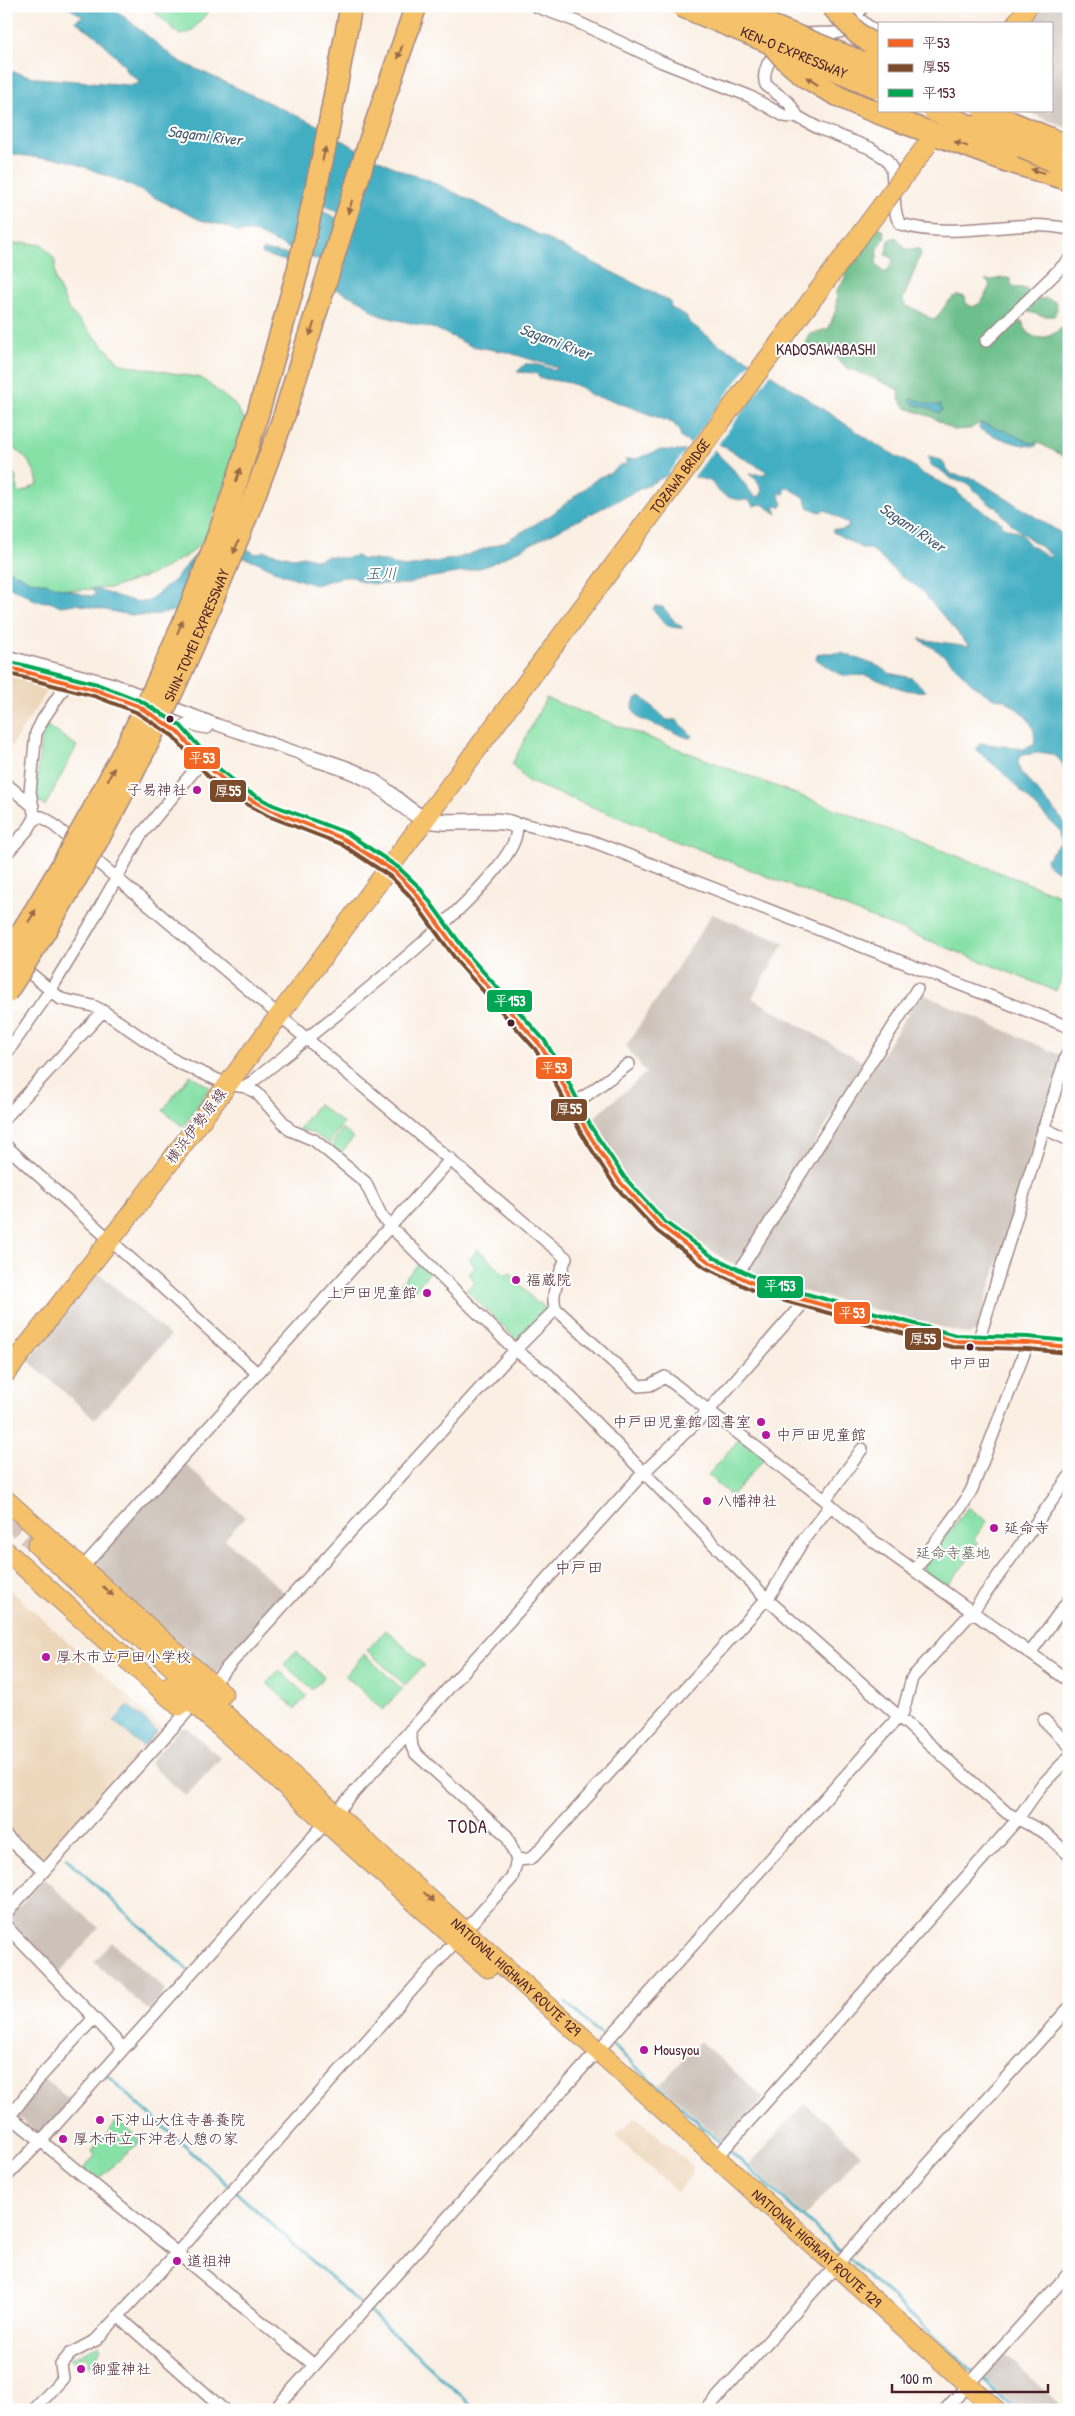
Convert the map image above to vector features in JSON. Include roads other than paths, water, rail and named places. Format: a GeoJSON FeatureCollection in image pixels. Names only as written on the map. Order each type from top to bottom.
{"type":"FeatureCollection","features":[{"type":"Feature","properties":{"kind":"highway","name":"SHIN-TOMEI EXPRESSWAY"},"geometry":{"type":"LineString","coordinates":[[6,957],[92,812],[147,702],[191,603],[224,519],[251,439],[298,270],[325,147],[351,6]]}},
{"type":"Feature","properties":{"kind":"highway","name":"SHIN-TOMEI EXPRESSWAY"},"geometry":{"type":"LineString","coordinates":[[6,993],[34,951],[106,828],[176,687],[238,542],[283,419],[370,140],[416,6]]}},
{"type":"Feature","properties":{"kind":"highway","name":"KEN-O EXPRESSWAY"},"geometry":{"type":"LineString","coordinates":[[681,6],[878,88]]}},
{"type":"Feature","properties":{"kind":"highway","name":"KEN-O EXPRESSWAY"},"geometry":{"type":"LineString","coordinates":[[722,6],[878,69]]}},
{"type":"Feature","properties":{"kind":"highway"},"geometry":{"type":"LineString","coordinates":[[753,6],[762,27],[782,56],[808,79],[824,89],[872,111],[1007,161],[1069,180]]}},
{"type":"Feature","properties":{"kind":"highway"},"geometry":{"type":"LineString","coordinates":[[832,6],[857,33],[878,48]]}},
{"type":"Feature","properties":{"kind":"highway"},"geometry":{"type":"LineString","coordinates":[[937,112],[1065,151]]}},
{"type":"Feature","properties":{"kind":"highway"},"geometry":{"type":"LineString","coordinates":[[986,112],[1065,151]]}},
{"type":"Feature","properties":{"kind":"highway"},"geometry":{"type":"LineString","coordinates":[[1004,112],[1065,151]]}},
{"type":"Feature","properties":{"kind":"main road"},"geometry":{"type":"LineString","coordinates":[[1017,22],[1028,6]]}},
{"type":"Feature","properties":{"kind":"main road","name":"TOZAWA BRIDGE"},"geometry":{"type":"LineString","coordinates":[[430,813],[950,112]]}},
{"type":"Feature","properties":{"kind":"main road","name":"横浜伊勢原線"},"geometry":{"type":"LineString","coordinates":[[6,1373],[227,1084],[430,813]]}},
{"type":"Feature","properties":{"kind":"main road"},"geometry":{"type":"LineString","coordinates":[[6,1500],[212,1684],[341,1807],[389,1870]]}},
{"type":"Feature","properties":{"kind":"main road","name":"NATIONAL HIGHWAY ROUTE 129"},"geometry":{"type":"LineString","coordinates":[[33,1549],[462,1936],[600,2047],[723,2150],[839,2262]]}},
{"type":"Feature","properties":{"kind":"main road"},"geometry":{"type":"LineString","coordinates":[[6,1551],[186,1712],[320,1828],[389,1870]]}},
{"type":"Feature","properties":{"kind":"main road","name":"NATIONAL HIGHWAY ROUTE 129"},"geometry":{"type":"LineString","coordinates":[[600,2047],[970,2382],[996,2410]]}},
{"type":"Feature","properties":{"kind":"main road","name":"NATIONAL HIGHWAY ROUTE 129"},"geometry":{"type":"LineString","coordinates":[[970,2382],[977,2410]]}},
{"type":"Feature","properties":{"kind":"street"},"geometry":{"type":"LineString","coordinates":[[536,6],[573,20],[662,62],[749,96],[784,116],[792,117],[796,114]]}},
{"type":"Feature","properties":{"kind":"street"},"geometry":{"type":"LineString","coordinates":[[846,6],[856,17],[878,34]]}},
{"type":"Feature","properties":{"kind":"street"},"geometry":{"type":"LineString","coordinates":[[862,6],[850,26],[841,33],[807,34],[794,37],[782,44],[769,62],[764,80],[766,85],[789,103],[796,114],[818,128],[870,148],[886,159],[892,169],[895,208],[897,218],[901,224],[935,230],[1031,226],[1069,229]]}},
{"type":"Feature","properties":{"kind":"street"},"geometry":{"type":"LineString","coordinates":[[992,112],[1065,151]]}},
{"type":"Feature","properties":{"kind":"street"},"geometry":{"type":"LineString","coordinates":[[986,341],[1069,260]]}},
{"type":"Feature","properties":{"kind":"street"},"geometry":{"type":"LineString","coordinates":[[6,656],[113,684],[218,726],[351,770],[449,823],[509,822],[589,840],[1069,1027]]}},
{"type":"Feature","properties":{"kind":"street"},"geometry":{"type":"LineString","coordinates":[[6,667],[102,691],[136,704],[177,731],[224,781],[267,810],[338,835],[368,853],[410,887],[465,962],[541,1047],[600,1155],[630,1196],[664,1229],[712,1264],[735,1278],[806,1300],[954,1341],[1028,1343],[1069,1347]]}},
{"type":"Feature","properties":{"kind":"street"},"geometry":{"type":"LineString","coordinates":[[6,854],[29,828],[35,818],[30,792],[36,733],[42,719],[68,682]]}},
{"type":"Feature","properties":{"kind":"street"},"geometry":{"type":"LineString","coordinates":[[177,731],[188,724],[195,724],[274,750],[307,756]]}},
{"type":"Feature","properties":{"kind":"street"},"geometry":{"type":"LineString","coordinates":[[6,1054],[50,991],[90,928],[140,836],[203,760]]}},
{"type":"Feature","properties":{"kind":"street"},"geometry":{"type":"LineString","coordinates":[[6,784],[33,806]]}},
{"type":"Feature","properties":{"kind":"street"},"geometry":{"type":"LineString","coordinates":[[35,818],[42,817],[49,821],[566,1258],[556,1286],[554,1306],[640,1386],[650,1385],[665,1377],[828,1502],[869,1538],[1069,1681]]}},
{"type":"Feature","properties":{"kind":"street"},"geometry":{"type":"LineString","coordinates":[[246,1087],[439,929],[466,903],[499,864],[516,838],[520,825]]}},
{"type":"Feature","properties":{"kind":"street"},"geometry":{"type":"LineString","coordinates":[[6,952],[50,991],[61,998],[93,1006],[103,1011],[177,1062],[227,1084],[246,1087],[262,1098],[290,1130],[314,1140],[366,1182],[381,1215],[390,1226],[515,1350],[549,1375],[767,1598],[1007,1814],[1045,1833],[1069,1855]]}},
{"type":"Feature","properties":{"kind":"street"},"geometry":{"type":"LineString","coordinates":[[735,1278],[917,989]]}},
{"type":"Feature","properties":{"kind":"street"},"geometry":{"type":"LineString","coordinates":[[6,1117],[103,1011]]}},
{"type":"Feature","properties":{"kind":"street"},"geometry":{"type":"LineString","coordinates":[[978,1342],[1043,1128],[1066,1056],[1069,1057]]}},
{"type":"Feature","properties":{"kind":"street"},"geometry":{"type":"LineString","coordinates":[[573,1105],[618,1075],[628,1064]]}},
{"type":"Feature","properties":{"kind":"street"},"geometry":{"type":"LineString","coordinates":[[1043,1128],[1069,1140]]}},
{"type":"Feature","properties":{"kind":"street"},"geometry":{"type":"LineString","coordinates":[[6,1146],[257,1373]]}},
{"type":"Feature","properties":{"kind":"street"},"geometry":{"type":"LineString","coordinates":[[82,1568],[451,1159]]}},
{"type":"Feature","properties":{"kind":"street"},"geometry":{"type":"LineString","coordinates":[[341,1807],[644,1472],[709,1410],[806,1300]]}},
{"type":"Feature","properties":{"kind":"street"},"geometry":{"type":"LineString","coordinates":[[212,1684],[515,1350],[556,1309]]}},
{"type":"Feature","properties":{"kind":"street"},"geometry":{"type":"LineString","coordinates":[[914,1570],[964,1503],[972,1489],[1028,1343]]}},
{"type":"Feature","properties":{"kind":"street"},"geometry":{"type":"LineString","coordinates":[[517,1860],[529,1860],[534,1856],[767,1598],[862,1449]]}},
{"type":"Feature","properties":{"kind":"street"},"geometry":{"type":"LineString","coordinates":[[274,2410],[906,1708],[912,1678],[973,1611],[1069,1477]]}},
{"type":"Feature","properties":{"kind":"street"},"geometry":{"type":"LineString","coordinates":[[1030,1653],[1062,1604]]}},
{"type":"Feature","properties":{"kind":"street"},"geometry":{"type":"LineString","coordinates":[[6,1913],[186,1712]]}},
{"type":"Feature","properties":{"kind":"street"},"geometry":{"type":"LineString","coordinates":[[1044,1720],[1069,1745]]}},
{"type":"Feature","properties":{"kind":"street"},"geometry":{"type":"LineString","coordinates":[[34,2410],[63,2378],[61,2365],[65,2359],[75,2350],[96,2340],[234,2190],[508,1884],[515,1871],[517,1860],[507,1836],[415,1752],[412,1747],[410,1730]]}},
{"type":"Feature","properties":{"kind":"street"},"geometry":{"type":"LineString","coordinates":[[723,2150],[1017,1820],[1041,1786],[1069,1757]]}},
{"type":"Feature","properties":{"kind":"street"},"geometry":{"type":"LineString","coordinates":[[6,2177],[41,2141],[102,2071],[120,2046],[320,1828]]}},
{"type":"Feature","properties":{"kind":"street"},"geometry":{"type":"LineString","coordinates":[[6,1836],[44,1871]]}},
{"type":"Feature","properties":{"kind":"street"},"geometry":{"type":"LineString","coordinates":[[6,1926],[120,2046]]}},
{"type":"Feature","properties":{"kind":"street"},"geometry":{"type":"LineString","coordinates":[[706,2410],[1069,2008]]}},
{"type":"Feature","properties":{"kind":"street"},"geometry":{"type":"LineString","coordinates":[[93,2019],[40,2076],[8,2115],[314,2365]]}},
{"type":"Feature","properties":{"kind":"street"},"geometry":{"type":"LineString","coordinates":[[945,2410],[1069,2273]]}},
{"type":"Feature","properties":{"kind":"street"},"geometry":{"type":"LineString","coordinates":[[118,2316],[224,2410]]}},
{"type":"Feature","properties":{"kind":"water"},"geometry":{"type":"Polygon","coordinates":[[[65,6],[111,6],[177,60],[317,125],[359,150],[406,173],[427,179],[671,302],[670,307],[686,316],[689,322],[718,344],[749,360],[923,474],[957,490],[960,496],[1002,523],[1002,526],[1020,533],[1030,545],[1049,557],[1052,556],[1013,526],[998,507],[992,506],[968,484],[952,479],[934,467],[930,464],[928,457],[941,460],[951,474],[975,479],[1069,538],[1069,806],[1066,774],[1060,760],[1046,753],[1040,753],[1022,754],[1018,761],[1020,771],[1067,825],[1069,823],[1069,875],[1055,870],[1047,864],[1046,859],[1062,841],[1061,832],[1000,770],[975,749],[981,743],[1023,749],[1034,745],[1035,737],[1030,723],[1022,713],[1004,699],[988,695],[973,685],[945,656],[919,639],[969,646],[919,588],[898,574],[871,549],[864,549],[833,532],[833,529],[842,530],[849,527],[847,523],[825,510],[820,512],[809,508],[804,497],[789,488],[783,489],[784,494],[778,493],[783,504],[781,507],[774,506],[777,514],[762,504],[753,506],[749,500],[738,500],[728,497],[718,491],[712,482],[676,471],[487,566],[421,579],[410,584],[374,584],[362,582],[353,577],[342,577],[315,585],[240,557],[179,610],[148,616],[130,615],[76,604],[60,606],[49,602],[35,601],[6,584],[6,568],[30,581],[41,582],[89,596],[96,595],[91,588],[133,601],[147,602],[173,581],[207,542],[244,547],[256,554],[264,551],[293,558],[303,556],[318,560],[328,556],[342,558],[358,556],[360,559],[386,561],[394,565],[406,567],[458,558],[504,542],[551,515],[599,477],[609,474],[620,465],[626,465],[626,459],[638,458],[661,450],[689,450],[691,444],[681,438],[679,430],[673,423],[611,400],[592,396],[582,388],[570,383],[540,378],[535,373],[517,372],[525,364],[535,364],[555,370],[558,368],[507,352],[471,346],[436,329],[381,316],[363,302],[335,289],[320,276],[342,270],[346,267],[342,263],[311,258],[289,262],[262,254],[263,250],[297,256],[299,253],[254,232],[237,232],[225,226],[200,220],[123,182],[69,161],[6,153],[6,70],[38,78],[129,85],[138,84],[139,81],[126,71],[124,65],[95,35],[75,21],[83,16],[65,6]],[[321,204],[320,210],[353,226],[358,225],[356,221],[321,204]],[[716,442],[713,449],[733,469],[753,495],[757,497],[761,495],[760,486],[749,474],[766,474],[766,471],[716,442]]]}},
{"type":"Feature","properties":{"kind":"water"},"geometry":{"type":"Polygon","coordinates":[[[912,398],[929,404],[940,405],[942,410],[940,413],[930,408],[916,405],[909,400],[912,398]]]}},
{"type":"Feature","properties":{"kind":"water"},"geometry":{"type":"Polygon","coordinates":[[[980,423],[1006,431],[1030,443],[1037,442],[1036,446],[1014,443],[992,435],[979,429],[980,423]]]}},
{"type":"Feature","properties":{"kind":"water"},"geometry":{"type":"Polygon","coordinates":[[[655,606],[663,607],[675,622],[683,628],[671,627],[664,623],[652,609],[655,606]]]}},
{"type":"Feature","properties":{"kind":"water"},"geometry":{"type":"Polygon","coordinates":[[[822,653],[842,653],[878,666],[889,673],[912,678],[926,691],[912,691],[867,676],[840,674],[816,659],[817,655],[822,653]]]}},
{"type":"Feature","properties":{"kind":"water"},"geometry":{"type":"Polygon","coordinates":[[[641,696],[667,720],[677,720],[692,737],[688,738],[638,718],[632,708],[635,699],[641,696]]]}},
{"type":"Feature","properties":{"kind":"water"},"geometry":{"type":"Polygon","coordinates":[[[128,1705],[157,1731],[143,1747],[114,1721],[128,1705]]]}},
{"type":"Feature","properties":{"kind":"waterway"},"geometry":{"type":"LineString","coordinates":[[66,1858],[188,1970]]}},
{"type":"Feature","properties":{"kind":"waterway"},"geometry":{"type":"LineString","coordinates":[[565,2002],[605,2038]]}},
{"type":"Feature","properties":{"kind":"waterway"},"geometry":{"type":"LineString","coordinates":[[610,2043],[843,2253]]}},
{"type":"Feature","properties":{"kind":"waterway"},"geometry":{"type":"LineString","coordinates":[[105,2074],[360,2304]]}},
{"type":"Feature","properties":{"kind":"waterway"},"geometry":{"type":"LineString","coordinates":[[847,2257],[974,2372]]}},
{"type":"Feature","properties":{"kind":"waterway"},"geometry":{"type":"LineString","coordinates":[[368,2311],[477,2410]]}},
{"type":"Feature","properties":{"kind":"waterway"},"geometry":{"type":"LineString","coordinates":[[979,2376],[1016,2410]]}},
{"type":"Feature","properties":{"kind":"tunnel"},"geometry":{"type":"LineString","coordinates":[[6,1517],[37,1545]]}},
{"type":"Feature","properties":{"kind":"place","name":"子易神社"},"geometry":{"type":"Point","coordinates":[197,790]}},
{"type":"Feature","properties":{"kind":"place","name":"福蔵院"},"geometry":{"type":"Point","coordinates":[516,1280]}},
{"type":"Feature","properties":{"kind":"place","name":"上戸田児童館"},"geometry":{"type":"Point","coordinates":[427,1293]}},
{"type":"Feature","properties":{"kind":"place","name":"中戸田"},"geometry":{"type":"Point","coordinates":[970,1347]}},
{"type":"Feature","properties":{"kind":"place","name":"中戸田児童館 図書室"},"geometry":{"type":"Point","coordinates":[761,1422]}},
{"type":"Feature","properties":{"kind":"place","name":"中戸田児童館"},"geometry":{"type":"Point","coordinates":[766,1435]}},
{"type":"Feature","properties":{"kind":"place","name":"八幡神社"},"geometry":{"type":"Point","coordinates":[707,1501]}},
{"type":"Feature","properties":{"kind":"place","name":"延命寺"},"geometry":{"type":"Point","coordinates":[994,1528]}},
{"type":"Feature","properties":{"kind":"place","name":"厚木市立戸田小学校"},"geometry":{"type":"Point","coordinates":[46,1657]}},
{"type":"Feature","properties":{"kind":"place","name":"Mousyou"},"geometry":{"type":"Point","coordinates":[644,2050]}},
{"type":"Feature","properties":{"kind":"place","name":"下沖山大住寺善養院"},"geometry":{"type":"Point","coordinates":[100,2120]}},
{"type":"Feature","properties":{"kind":"place","name":"厚木市立下沖老人憩の家"},"geometry":{"type":"Point","coordinates":[63,2139]}},
{"type":"Feature","properties":{"kind":"place","name":"道祖神"},"geometry":{"type":"Point","coordinates":[177,2261]}},
{"type":"Feature","properties":{"kind":"place","name":"御霊神社"},"geometry":{"type":"Point","coordinates":[81,2369]}},
{"type":"Feature","properties":{"kind":"district","name":"KADOSAWABASHI"},"geometry":{"type":"Point","coordinates":[826,349]}},
{"type":"Feature","properties":{"kind":"district","name":"中戸田"},"geometry":{"type":"Point","coordinates":[579,1567]}},
{"type":"Feature","properties":{"kind":"district","name":"TODA"},"geometry":{"type":"Point","coordinates":[468,1827]}},
{"type":"Feature","properties":{"kind":"water label","name":"Sagami River"},"geometry":{"type":"Point","coordinates":[205,135]}},
{"type":"Feature","properties":{"kind":"water label","name":"Sagami River"},"geometry":{"type":"Point","coordinates":[556,341]}},
{"type":"Feature","properties":{"kind":"water label","name":"Sagami River"},"geometry":{"type":"Point","coordinates":[913,527]}},
{"type":"Feature","properties":{"kind":"water label","name":"玉川"},"geometry":{"type":"Point","coordinates":[381,573]}},
{"type":"Feature","properties":{"kind":"park label","name":"延命寺墓地"},"geometry":{"type":"Point","coordinates":[953,1553]}}]}
